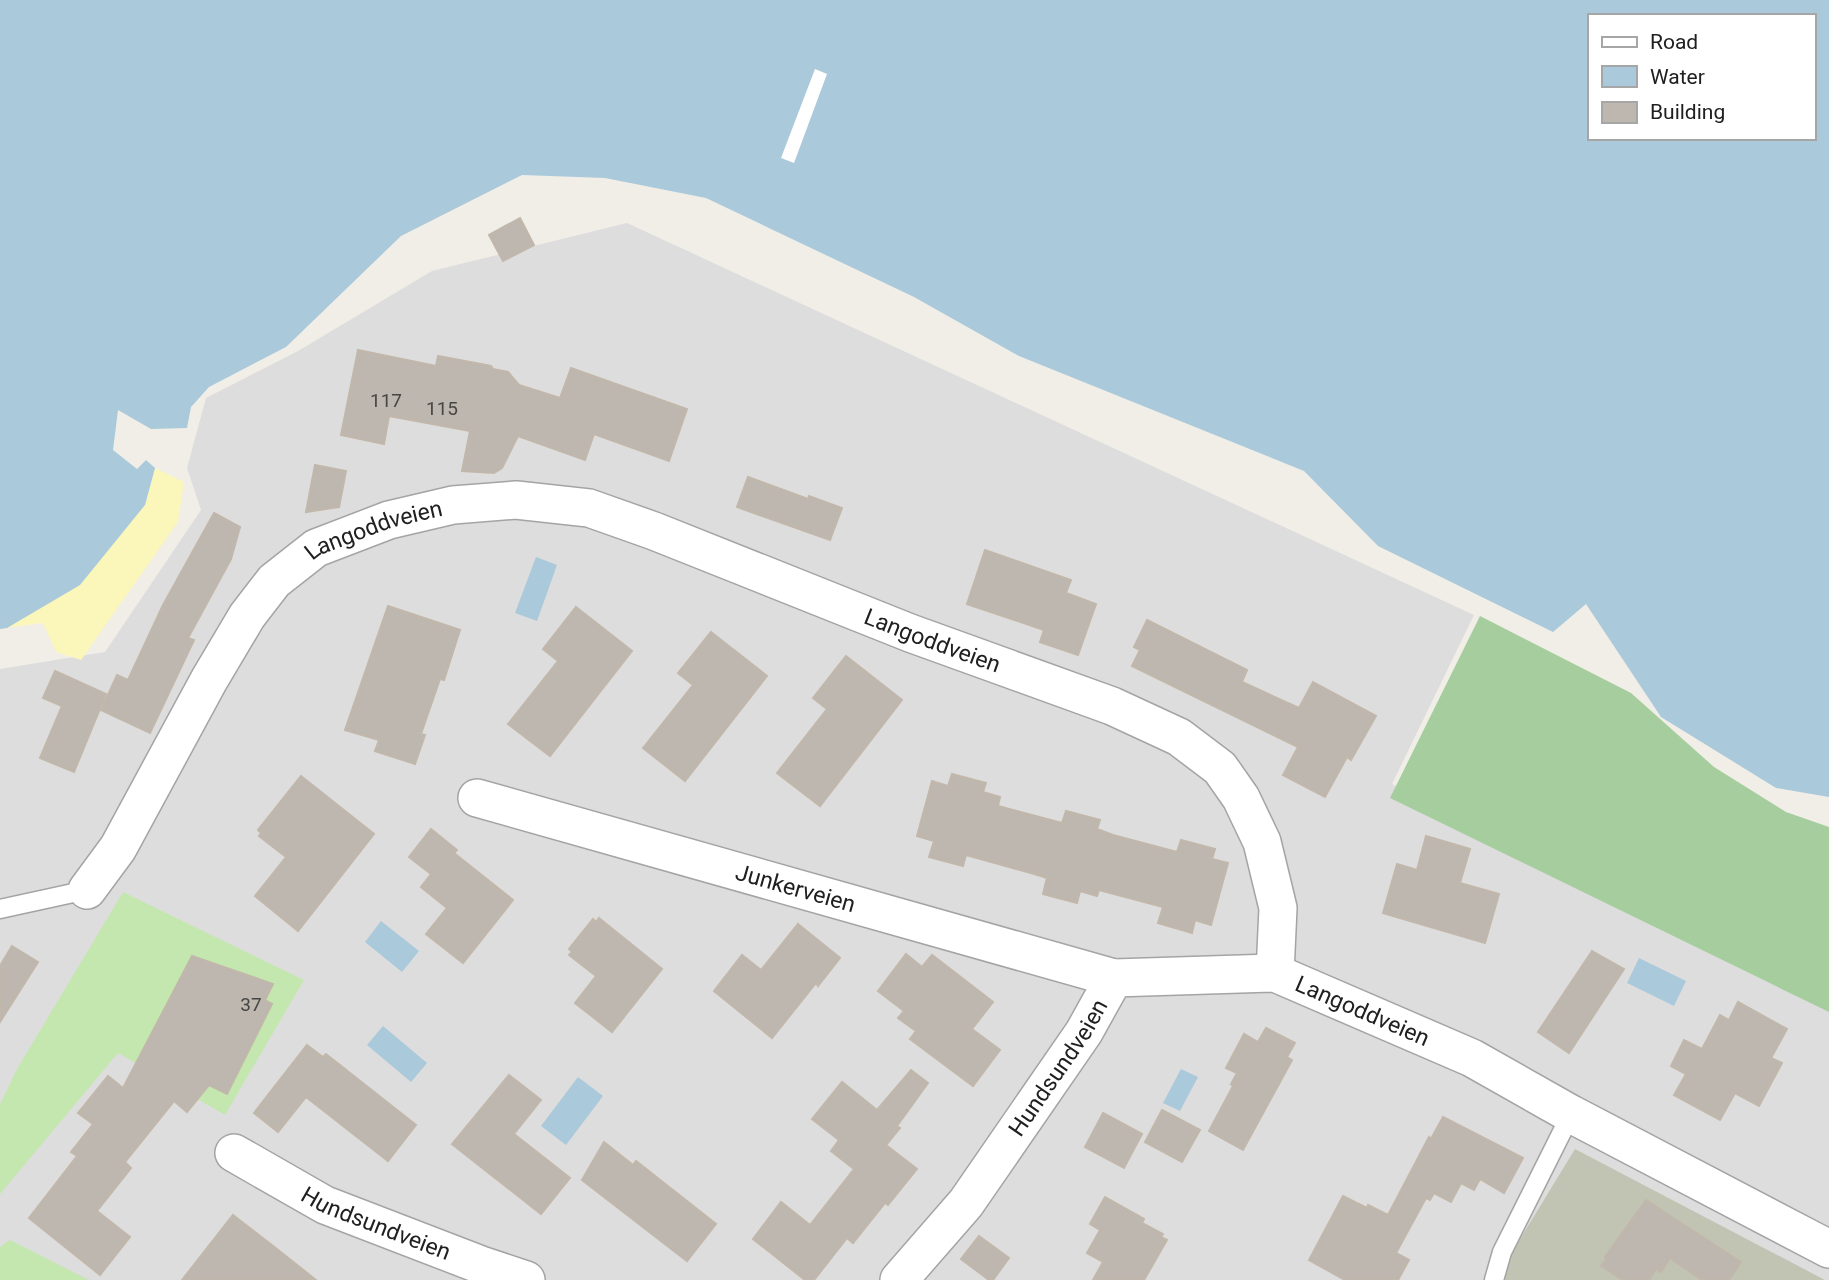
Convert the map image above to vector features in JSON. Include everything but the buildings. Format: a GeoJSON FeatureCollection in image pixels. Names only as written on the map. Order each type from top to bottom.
{"type":"FeatureCollection","features":[{"type":"Feature","properties":{"kind":"street","name":"Langoddveien"},"geometry":{"type":"LineString","coordinates":[[87,890],[118,848],[209,680],[247,616],[274,581],[316,548],[389,520],[453,505],[516,500],[589,509],[654,531],[910,633],[1112,706],[1179,737],[1220,768],[1241,798],[1262,842],[1278,908],[1275,973],[1472,1058],[1571,1114],[1829,1249]]}},
{"type":"Feature","properties":{"kind":"street","name":"Junkerveien"},"geometry":{"type":"LineString","coordinates":[[477,798],[1114,978]]}},
{"type":"Feature","properties":{"kind":"street","name":"Hundsundveien"},"geometry":{"type":"LineString","coordinates":[[899,1280],[965,1203],[1084,1032],[1114,978],[1275,973]]}},
{"type":"Feature","properties":{"kind":"street","name":"Hundsundveien"},"geometry":{"type":"LineString","coordinates":[[234,1153],[325,1205],[526,1280]]}},
{"type":"Feature","properties":{"kind":"lane","name":"Langoddveien"},"geometry":{"type":"LineString","coordinates":[[0,909],[87,890]]}},
{"type":"Feature","properties":{"kind":"lane"},"geometry":{"type":"LineString","coordinates":[[1494,1280],[1502,1252],[1571,1114]]}},
{"type":"Feature","properties":{"kind":"shaded area"},"geometry":{"type":"Polygon","coordinates":[[[627,223],[1474,615],[1392,784],[1829,1001],[1829,1280],[22,1280],[0,1270],[0,669],[105,652],[201,510],[187,468],[206,398],[298,351],[432,271],[627,223]]]}},
{"type":"Feature","properties":{"kind":"shaded area"},"geometry":{"type":"Polygon","coordinates":[[[1575,1149],[1825,1280],[1495,1280],[1575,1149]]]}},
{"type":"Feature","properties":{"kind":"green space"},"geometry":{"type":"Polygon","coordinates":[[[1480,616],[1631,693],[1714,767],[1786,812],[1829,827],[1829,1012],[1390,798],[1480,616]]]}},
{"type":"Feature","properties":{"kind":"green space"},"geometry":{"type":"Polygon","coordinates":[[[123,892],[304,980],[225,1115],[118,1053],[0,1194],[0,1104],[17,1069],[123,892]]]}},
{"type":"Feature","properties":{"kind":"green space"},"geometry":{"type":"Polygon","coordinates":[[[10,1240],[89,1280],[0,1280],[0,1247],[10,1240]]]}},
{"type":"Feature","properties":{"kind":"sand"},"geometry":{"type":"Polygon","coordinates":[[[155,468],[184,482],[178,522],[81,660],[56,652],[43,623],[4,628],[145,505],[155,468]]]}},
{"type":"Feature","properties":{"kind":"water"},"geometry":{"type":"Polygon","coordinates":[[[0,0],[1829,0],[1829,797],[1776,788],[1661,717],[1586,604],[1553,632],[1378,546],[1304,471],[1019,356],[914,297],[706,198],[605,178],[522,175],[401,236],[286,347],[209,387],[191,407],[187,428],[151,429],[118,410],[113,450],[137,469],[146,460],[155,468],[145,505],[80,585],[7,628],[0,629],[0,0]]]}},
{"type":"Feature","properties":{"kind":"water"},"geometry":{"type":"Polygon","coordinates":[[[536,557],[557,565],[537,621],[515,613],[536,557]]]}},
{"type":"Feature","properties":{"kind":"water"},"geometry":{"type":"Polygon","coordinates":[[[381,921],[419,951],[402,972],[365,942],[381,921]]]}},
{"type":"Feature","properties":{"kind":"water"},"geometry":{"type":"Polygon","coordinates":[[[1639,958],[1686,981],[1674,1006],[1627,983],[1639,958]]]}},
{"type":"Feature","properties":{"kind":"water"},"geometry":{"type":"Polygon","coordinates":[[[383,1026],[427,1063],[411,1082],[367,1045],[383,1026]]]}},
{"type":"Feature","properties":{"kind":"water"},"geometry":{"type":"Polygon","coordinates":[[[1181,1069],[1198,1077],[1180,1111],[1163,1103],[1181,1069]]]}},
{"type":"Feature","properties":{"kind":"water"},"geometry":{"type":"Polygon","coordinates":[[[578,1077],[603,1096],[566,1145],[541,1126],[578,1077]]]}},
{"type":"Feature","properties":{"kind":"pier"},"geometry":{"type":"Polygon","coordinates":[[[815,69],[827,74],[794,163],[781,158],[815,69]]]}}]}
